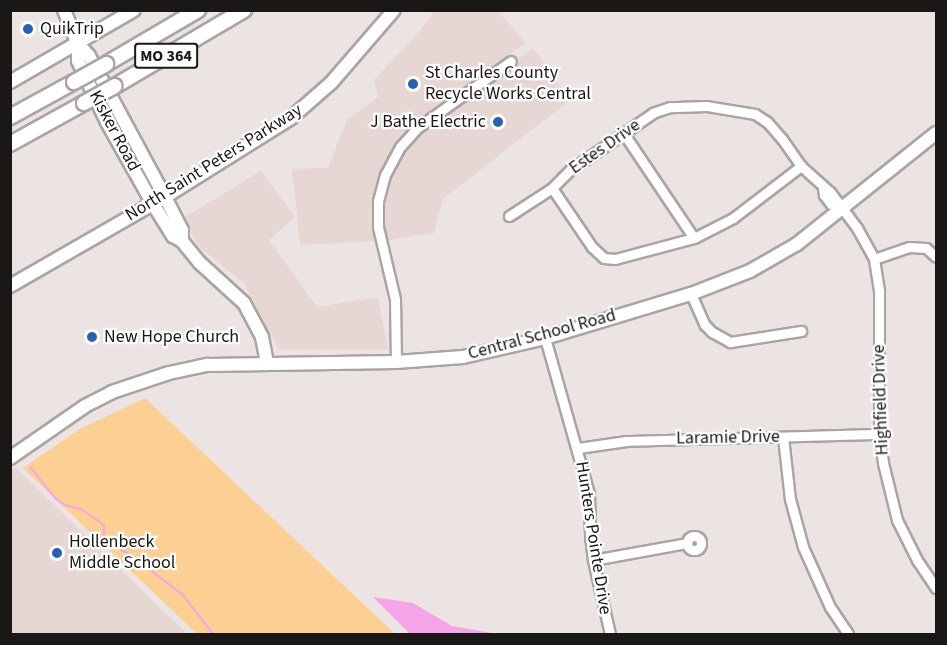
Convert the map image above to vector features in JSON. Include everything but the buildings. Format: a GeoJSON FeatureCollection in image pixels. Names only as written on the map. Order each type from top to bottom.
{"type":"FeatureCollection","features":[{"type":"Feature","properties":{"kind":"highway","name":"MO 364"},"geometry":{"type":"LineString","coordinates":[[10,117],[198,10]]}},
{"type":"Feature","properties":{"kind":"highway","name":"MO 364"},"geometry":{"type":"LineString","coordinates":[[10,144],[84,104],[244,10]]}},
{"type":"Feature","properties":{"kind":"highway"},"geometry":{"type":"LineString","coordinates":[[216,27],[254,10]]}},
{"type":"Feature","properties":{"kind":"main road","name":"Kisker Road"},"geometry":{"type":"LineString","coordinates":[[64,10],[78,44],[89,56],[182,230],[182,241]]}},
{"type":"Feature","properties":{"kind":"main road"},"geometry":{"type":"LineString","coordinates":[[10,82],[134,10]]}},
{"type":"Feature","properties":{"kind":"main road","name":"North Saint Peters Parkway"},"geometry":{"type":"LineString","coordinates":[[10,286],[165,197],[267,134],[312,101],[343,70],[394,10]]}},
{"type":"Feature","properties":{"kind":"main road","name":"Kisker Road"},"geometry":{"type":"LineString","coordinates":[[78,44],[78,61],[107,122],[153,204],[173,236],[182,241],[200,263],[244,303],[258,326],[267,362]]}},
{"type":"Feature","properties":{"kind":"main road","name":"Central School Road"},"geometry":{"type":"LineString","coordinates":[[10,458],[85,406],[141,381],[208,365],[267,362],[396,362],[464,357],[545,338],[691,294],[750,271],[818,230],[840,207],[936,133]]}},
{"type":"Feature","properties":{"kind":"street"},"geometry":{"type":"LineString","coordinates":[[396,362],[395,299],[378,228],[380,189],[393,158],[408,136],[511,62]]}},
{"type":"Feature","properties":{"kind":"street","name":"Estes Drive"},"geometry":{"type":"LineString","coordinates":[[801,166],[733,218],[694,238],[625,258],[604,258],[592,247],[552,188],[570,170],[653,113],[670,107],[688,105],[740,110],[767,122],[801,166],[837,200],[840,207]]}},
{"type":"Feature","properties":{"kind":"street"},"geometry":{"type":"LineString","coordinates":[[624,134],[694,238]]}},
{"type":"Feature","properties":{"kind":"street"},"geometry":{"type":"LineString","coordinates":[[509,216],[552,188]]}},
{"type":"Feature","properties":{"kind":"street","name":"Highfield Drive"},"geometry":{"type":"LineString","coordinates":[[840,207],[874,259],[879,292],[879,434],[897,520],[917,560],[936,588]]}},
{"type":"Feature","properties":{"kind":"street"},"geometry":{"type":"LineString","coordinates":[[874,259],[909,247],[926,248],[936,257]]}},
{"type":"Feature","properties":{"kind":"street"},"geometry":{"type":"LineString","coordinates":[[691,294],[705,325],[712,332],[730,342],[801,331]]}},
{"type":"Feature","properties":{"kind":"street","name":"Hunters Pointe Drive"},"geometry":{"type":"LineString","coordinates":[[545,338],[590,494],[590,536],[593,560],[610,634]]}},
{"type":"Feature","properties":{"kind":"street","name":"Laramie Drive"},"geometry":{"type":"LineString","coordinates":[[578,448],[626,441],[879,434]]}},
{"type":"Feature","properties":{"kind":"street"},"geometry":{"type":"LineString","coordinates":[[783,437],[788,490],[803,547],[830,607],[848,634]]}},
{"type":"Feature","properties":{"kind":"street"},"geometry":{"type":"LineString","coordinates":[[593,560],[687,543]]}},
{"type":"Feature","properties":{"kind":"shaded area"},"geometry":{"type":"Polygon","coordinates":[[[435,11],[498,11],[526,43],[446,100],[400,137],[381,172],[372,209],[374,241],[300,245],[292,169],[328,168],[347,120],[378,97],[374,80],[435,11]]]}},
{"type":"Feature","properties":{"kind":"shaded area"},"geometry":{"type":"Polygon","coordinates":[[[533,48],[570,100],[443,199],[434,233],[382,241],[384,196],[397,160],[411,139],[533,48]]]}},
{"type":"Feature","properties":{"kind":"shaded area"},"geometry":{"type":"Polygon","coordinates":[[[261,171],[295,217],[269,240],[317,307],[378,297],[388,350],[279,350],[244,283],[199,247],[183,218],[261,171]]]}},
{"type":"Feature","properties":{"kind":"shaded area"},"geometry":{"type":"Polygon","coordinates":[[[145,398],[395,634],[197,634],[23,468],[80,429],[145,398]]]}},
{"type":"Feature","properties":{"kind":"shaded area","name":"Hollenbeck Middle School"},"geometry":{"type":"Polygon","coordinates":[[[16,468],[187,634],[11,634],[10,472],[16,468]]]}},
{"type":"Feature","properties":{"kind":"shaded area"},"geometry":{"type":"Polygon","coordinates":[[[373,597],[413,603],[452,626],[498,634],[410,634],[373,597]]]}},
{"type":"Feature","properties":{"kind":"waterway"},"geometry":{"type":"LineString","coordinates":[[30,467],[56,499],[65,505],[81,509],[99,521],[104,526],[104,538],[108,543],[132,556],[183,595],[213,634]]}},
{"type":"Feature","properties":{"kind":"place","name":"QuikTrip"},"geometry":{"type":"Point","coordinates":[28,29]}},
{"type":"Feature","properties":{"kind":"place","name":"St Charles County Recycle Works Central"},"geometry":{"type":"Point","coordinates":[413,84]}},
{"type":"Feature","properties":{"kind":"place","name":"J Bathe Electric"},"geometry":{"type":"Point","coordinates":[498,122]}},
{"type":"Feature","properties":{"kind":"place","name":"New Hope Church"},"geometry":{"type":"Point","coordinates":[92,337]}},
{"type":"Feature","properties":{"kind":"place","name":"Hollenbeck Middle School"},"geometry":{"type":"Point","coordinates":[57,553]}}]}
